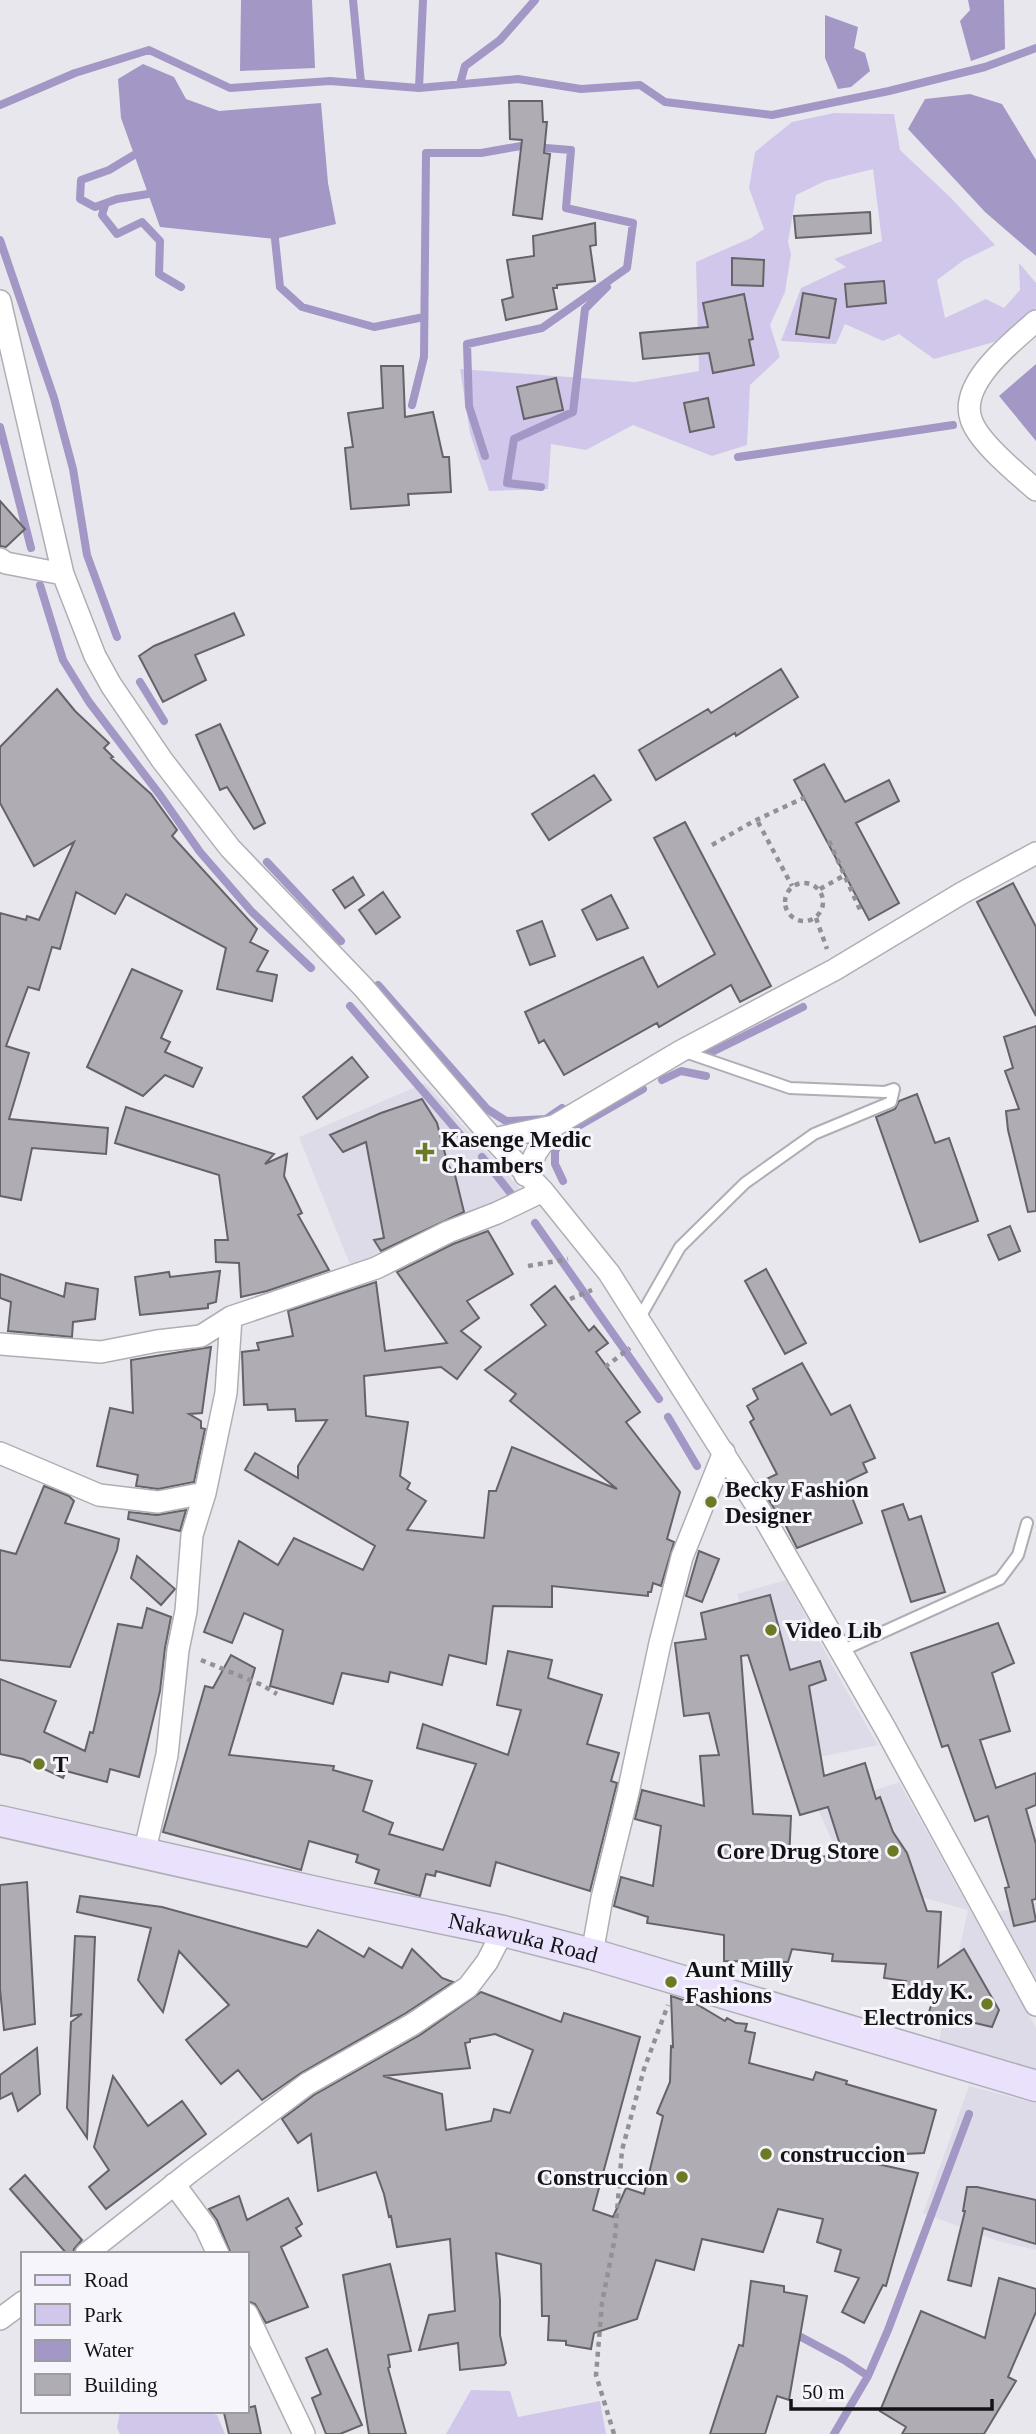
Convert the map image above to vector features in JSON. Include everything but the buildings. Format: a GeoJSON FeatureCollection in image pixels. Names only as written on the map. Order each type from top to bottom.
{"type":"FeatureCollection","features":[{"type":"Feature","properties":{"kind":"main road","name":"Nakawuka Road"},"geometry":{"type":"LineString","coordinates":[[0,1821],[503,1931],[592,1954],[1036,2087]]}},
{"type":"Feature","properties":{"kind":"street"},"geometry":{"type":"LineString","coordinates":[[0,301],[63,574],[94,656],[111,685],[162,760],[230,848],[364,988],[493,1139],[543,1191],[609,1273],[724,1452],[886,1728],[1036,2005]]}},
{"type":"Feature","properties":{"kind":"street"},"geometry":{"type":"LineString","coordinates":[[1036,321],[979,377],[971,393],[970,417],[981,436],[1036,490]]}},
{"type":"Feature","properties":{"kind":"street"},"geometry":{"type":"LineString","coordinates":[[0,559],[6,563],[63,574]]}},
{"type":"Feature","properties":{"kind":"street"},"geometry":{"type":"LineString","coordinates":[[493,1139],[554,1126],[681,1051],[834,970],[962,892],[1036,853]]}},
{"type":"Feature","properties":{"kind":"street"},"geometry":{"type":"LineString","coordinates":[[525,1175],[554,1126]]}},
{"type":"Feature","properties":{"kind":"street"},"geometry":{"type":"LineString","coordinates":[[0,1344],[101,1352],[201,1336],[231,1317],[376,1268],[448,1232],[543,1191]]}},
{"type":"Feature","properties":{"kind":"street"},"geometry":{"type":"LineString","coordinates":[[144,1854],[167,1755],[178,1650],[186,1611],[191,1535],[205,1493],[226,1393],[231,1317]]}},
{"type":"Feature","properties":{"kind":"street"},"geometry":{"type":"LineString","coordinates":[[592,1954],[602,1898],[682,1557],[724,1452]]}},
{"type":"Feature","properties":{"kind":"street"},"geometry":{"type":"LineString","coordinates":[[0,1453],[99,1495],[158,1503],[205,1493]]}},
{"type":"Feature","properties":{"kind":"street"},"geometry":{"type":"LineString","coordinates":[[89,2252],[307,2084],[413,2024],[468,1987],[487,1962],[503,1931]]}},
{"type":"Feature","properties":{"kind":"street"},"geometry":{"type":"LineString","coordinates":[[174,2184],[205,2226],[217,2252]]}},
{"type":"Feature","properties":{"kind":"street"},"geometry":{"type":"LineString","coordinates":[[0,2319],[21,2303]]}},
{"type":"Feature","properties":{"kind":"street"},"geometry":{"type":"LineString","coordinates":[[248,2316],[304,2434]]}},
{"type":"Feature","properties":{"kind":"lane"},"geometry":{"type":"LineString","coordinates":[[639,1319],[680,1247],[745,1182],[814,1133],[891,1102],[894,1098],[894,1089],[885,1092],[790,1088],[681,1051]]}},
{"type":"Feature","properties":{"kind":"lane"},"geometry":{"type":"LineString","coordinates":[[841,1651],[1000,1579],[1018,1555],[1027,1523]]}},
{"type":"Feature","properties":{"kind":"path"},"geometry":{"type":"LineString","coordinates":[[712,845],[754,821],[810,796]]}},
{"type":"Feature","properties":{"kind":"path"},"geometry":{"type":"LineString","coordinates":[[758,822],[792,886]]}},
{"type":"Feature","properties":{"kind":"path"},"geometry":{"type":"LineString","coordinates":[[829,841],[861,912]]}},
{"type":"Feature","properties":{"kind":"path"},"geometry":{"type":"LineString","coordinates":[[820,889],[845,875]]}},
{"type":"Feature","properties":{"kind":"path"},"geometry":{"type":"LineString","coordinates":[[806,882],[820,889],[824,904],[821,912],[810,921],[802,921],[789,914],[785,899],[792,886],[806,882]]}},
{"type":"Feature","properties":{"kind":"path"},"geometry":{"type":"LineString","coordinates":[[816,917],[834,970]]}},
{"type":"Feature","properties":{"kind":"path"},"geometry":{"type":"LineString","coordinates":[[528,1266],[569,1258]]}},
{"type":"Feature","properties":{"kind":"path"},"geometry":{"type":"LineString","coordinates":[[570,1299],[592,1290]]}},
{"type":"Feature","properties":{"kind":"path"},"geometry":{"type":"LineString","coordinates":[[605,1367],[631,1347]]}},
{"type":"Feature","properties":{"kind":"path"},"geometry":{"type":"LineString","coordinates":[[178,1650],[262,1685],[277,1694]]}},
{"type":"Feature","properties":{"kind":"path"},"geometry":{"type":"LineString","coordinates":[[614,2434],[596,2375],[602,2303],[615,2237],[622,2150],[644,2069],[677,1981]]}},
{"type":"Feature","properties":{"kind":"shaded area"},"geometry":{"type":"Polygon","coordinates":[[[425,1083],[522,1191],[353,1272],[299,1137],[425,1083]]]}},
{"type":"Feature","properties":{"kind":"shaded area"},"geometry":{"type":"Polygon","coordinates":[[[786,1580],[878,1745],[786,1764],[775,1711],[737,1594],[786,1580]]]}},
{"type":"Feature","properties":{"kind":"shaded area"},"geometry":{"type":"Polygon","coordinates":[[[899,1782],[1036,2028],[1036,2074],[938,2045],[968,1910],[924,1898],[916,1920],[856,1893],[818,1810],[899,1782]]]}},
{"type":"Feature","properties":{"kind":"shaded area"},"geometry":{"type":"Polygon","coordinates":[[[1036,1903],[1036,1979],[998,1912],[1036,1903]]]}},
{"type":"Feature","properties":{"kind":"shaded area"},"geometry":{"type":"Polygon","coordinates":[[[969,2086],[1036,2103],[1036,2250],[998,2241],[923,2213],[969,2086]]]}},
{"type":"Feature","properties":{"kind":"green space"},"geometry":{"type":"Polygon","coordinates":[[[834,113],[894,114],[900,150],[950,197],[995,245],[964,260],[937,280],[945,318],[986,299],[1004,308],[1020,290],[1019,263],[1036,283],[1036,308],[994,342],[934,359],[899,334],[883,341],[845,324],[836,344],[781,341],[801,288],[846,267],[834,259],[882,241],[873,169],[825,181],[796,195],[788,242],[791,254],[785,292],[770,325],[780,357],[750,385],[747,445],[712,456],[633,425],[586,450],[551,444],[548,489],[489,491],[470,433],[460,369],[635,382],[699,371],[696,262],[751,238],[764,229],[749,188],[755,152],[792,122],[834,113]]]}},
{"type":"Feature","properties":{"kind":"green space"},"geometry":{"type":"Polygon","coordinates":[[[471,2390],[510,2391],[518,2417],[600,2401],[606,2434],[446,2434],[471,2390]]]}},
{"type":"Feature","properties":{"kind":"green space"},"geometry":{"type":"Polygon","coordinates":[[[120,2413],[210,2413],[217,2415],[225,2434],[120,2434],[117,2428],[120,2413]]]}},
{"type":"Feature","properties":{"kind":"water"},"geometry":{"type":"Polygon","coordinates":[[[241,0],[312,0],[315,68],[240,71],[241,0]]]}},
{"type":"Feature","properties":{"kind":"water"},"geometry":{"type":"Polygon","coordinates":[[[968,0],[1004,0],[1005,49],[971,61],[960,21],[970,10],[968,0]]]}},
{"type":"Feature","properties":{"kind":"water"},"geometry":{"type":"Polygon","coordinates":[[[825,15],[858,27],[854,48],[865,53],[870,71],[851,87],[838,89],[825,58],[825,15]]]}},
{"type":"Feature","properties":{"kind":"water"},"geometry":{"type":"Polygon","coordinates":[[[143,64],[174,77],[186,99],[219,111],[321,103],[328,183],[336,224],[275,239],[160,227],[121,118],[118,79],[143,64]]]}},
{"type":"Feature","properties":{"kind":"water"},"geometry":{"type":"Polygon","coordinates":[[[970,94],[1002,104],[1036,160],[1036,256],[985,212],[908,129],[925,99],[970,94]]]}},
{"type":"Feature","properties":{"kind":"water"},"geometry":{"type":"Polygon","coordinates":[[[1036,364],[1036,441],[999,396],[1036,364]]]}},
{"type":"Feature","properties":{"kind":"waterway"},"geometry":{"type":"LineString","coordinates":[[353,0],[361,83]]}},
{"type":"Feature","properties":{"kind":"waterway"},"geometry":{"type":"LineString","coordinates":[[419,88],[423,0]]}},
{"type":"Feature","properties":{"kind":"waterway"},"geometry":{"type":"LineString","coordinates":[[460,84],[465,66],[500,40],[535,0]]}},
{"type":"Feature","properties":{"kind":"waterway"},"geometry":{"type":"LineString","coordinates":[[0,105],[75,73],[149,50],[230,88],[330,81],[419,88],[518,79],[581,89],[640,85],[665,102],[772,115],[889,91],[985,67],[1036,48]]}},
{"type":"Feature","properties":{"kind":"waterway"},"geometry":{"type":"LineString","coordinates":[[412,405],[424,357],[426,153],[481,153],[521,146],[571,150],[566,208],[633,223],[627,268],[542,328],[467,344],[469,406],[485,456]]}},
{"type":"Feature","properties":{"kind":"waterway"},"geometry":{"type":"LineString","coordinates":[[134,155],[109,170],[81,180],[80,199],[95,207],[117,199],[148,194]]}},
{"type":"Feature","properties":{"kind":"waterway"},"geometry":{"type":"LineString","coordinates":[[105,205],[102,215],[117,234],[142,222],[160,241],[159,274],[181,287]]}},
{"type":"Feature","properties":{"kind":"waterway"},"geometry":{"type":"LineString","coordinates":[[275,239],[280,287],[302,307],[374,327],[424,317]]}},
{"type":"Feature","properties":{"kind":"waterway"},"geometry":{"type":"LineString","coordinates":[[0,240],[54,398],[73,469],[87,555],[117,637]]}},
{"type":"Feature","properties":{"kind":"waterway"},"geometry":{"type":"LineString","coordinates":[[541,487],[507,483],[514,439],[573,412],[585,309],[607,287]]}},
{"type":"Feature","properties":{"kind":"waterway"},"geometry":{"type":"LineString","coordinates":[[738,457],[953,425]]}},
{"type":"Feature","properties":{"kind":"waterway"},"geometry":{"type":"LineString","coordinates":[[0,427],[31,548]]}},
{"type":"Feature","properties":{"kind":"waterway"},"geometry":{"type":"LineString","coordinates":[[40,585],[63,660],[89,702],[200,852],[252,912],[311,968]]}},
{"type":"Feature","properties":{"kind":"waterway"},"geometry":{"type":"LineString","coordinates":[[140,682],[164,721]]}},
{"type":"Feature","properties":{"kind":"waterway"},"geometry":{"type":"LineString","coordinates":[[267,862],[341,941]]}},
{"type":"Feature","properties":{"kind":"waterway"},"geometry":{"type":"LineString","coordinates":[[378,985],[487,1109],[506,1121],[546,1119],[562,1108]]}},
{"type":"Feature","properties":{"kind":"waterway"},"geometry":{"type":"LineString","coordinates":[[350,1006],[464,1139]]}},
{"type":"Feature","properties":{"kind":"waterway"},"geometry":{"type":"LineString","coordinates":[[706,1055],[803,1007]]}},
{"type":"Feature","properties":{"kind":"waterway"},"geometry":{"type":"LineString","coordinates":[[662,1080],[681,1071],[706,1076]]}},
{"type":"Feature","properties":{"kind":"waterway"},"geometry":{"type":"LineString","coordinates":[[563,1181],[555,1164],[555,1152],[561,1136],[643,1089]]}},
{"type":"Feature","properties":{"kind":"waterway"},"geometry":{"type":"LineString","coordinates":[[482,1157],[512,1195]]}},
{"type":"Feature","properties":{"kind":"waterway"},"geometry":{"type":"LineString","coordinates":[[535,1223],[659,1399]]}},
{"type":"Feature","properties":{"kind":"waterway"},"geometry":{"type":"LineString","coordinates":[[668,1417],[697,1466]]}},
{"type":"Feature","properties":{"kind":"waterway"},"geometry":{"type":"LineString","coordinates":[[834,2434],[868,2376],[888,2330],[969,2114]]}},
{"type":"Feature","properties":{"kind":"waterway"},"geometry":{"type":"LineString","coordinates":[[801,2337],[868,2376]]}},
{"type":"Feature","properties":{"kind":"place","name":"Kasenge Medic Chambers"},"geometry":{"type":"Point","coordinates":[425,1152]}},
{"type":"Feature","properties":{"kind":"place","name":"Becky Fashion Designer"},"geometry":{"type":"Point","coordinates":[711,1502]}},
{"type":"Feature","properties":{"kind":"place","name":"Video Lib"},"geometry":{"type":"Point","coordinates":[771,1630]}},
{"type":"Feature","properties":{"kind":"place","name":"T"},"geometry":{"type":"Point","coordinates":[39,1764]}},
{"type":"Feature","properties":{"kind":"place","name":"Core Drug Store"},"geometry":{"type":"Point","coordinates":[893,1851]}},
{"type":"Feature","properties":{"kind":"place","name":"Aunt Milly Fashions"},"geometry":{"type":"Point","coordinates":[671,1982]}},
{"type":"Feature","properties":{"kind":"place","name":"Eddy K. Electronics"},"geometry":{"type":"Point","coordinates":[987,2004]}},
{"type":"Feature","properties":{"kind":"place","name":"construccion"},"geometry":{"type":"Point","coordinates":[766,2154]}},
{"type":"Feature","properties":{"kind":"place","name":"Construccion"},"geometry":{"type":"Point","coordinates":[682,2177]}}]}
